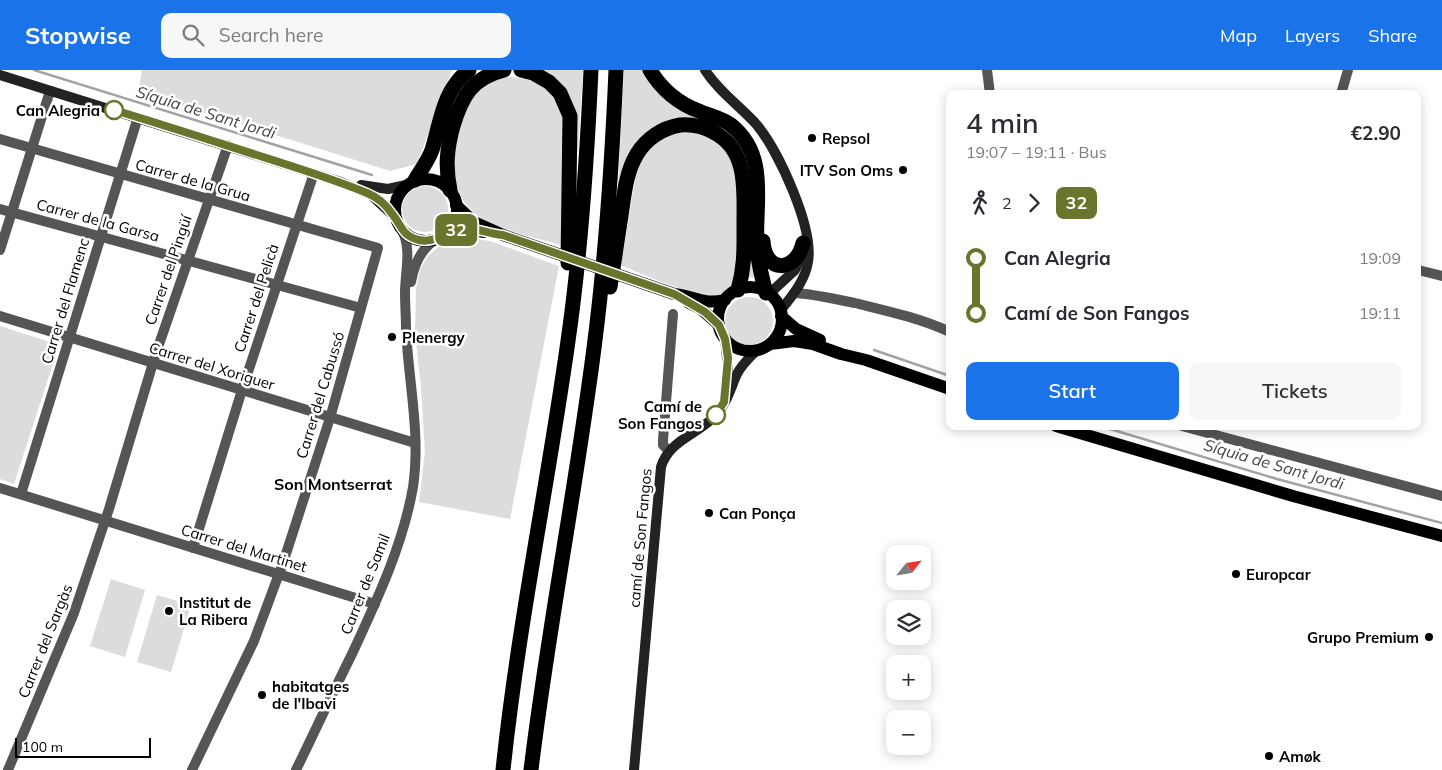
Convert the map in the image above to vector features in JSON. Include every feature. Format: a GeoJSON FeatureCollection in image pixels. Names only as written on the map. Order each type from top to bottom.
{"type":"FeatureCollection","features":[{"type":"Feature","properties":{"kind":"highway"},"geometry":{"type":"LineString","coordinates":[[410,182],[425,165],[432,150],[448,95],[468,70]]}},
{"type":"Feature","properties":{"kind":"highway"},"geometry":{"type":"LineString","coordinates":[[450,190],[446,172],[447,155],[460,105],[475,84],[490,74],[504,70]]}},
{"type":"Feature","properties":{"kind":"highway"},"geometry":{"type":"LineString","coordinates":[[521,70],[533,73],[549,82],[565,101],[570,116],[569,249],[564,315],[569,339]]}},
{"type":"Feature","properties":{"kind":"highway"},"geometry":{"type":"LineString","coordinates":[[503,770],[517,658],[569,339],[582,213],[591,70]]}},
{"type":"Feature","properties":{"kind":"highway"},"geometry":{"type":"LineString","coordinates":[[532,770],[546,660],[595,346],[608,210],[616,70]]}},
{"type":"Feature","properties":{"kind":"highway"},"geometry":{"type":"LineString","coordinates":[[650,70],[664,89],[672,96],[696,110],[730,124],[744,139],[755,160],[757,169],[758,259],[768,293]]}},
{"type":"Feature","properties":{"kind":"highway"},"geometry":{"type":"LineString","coordinates":[[595,346],[604,325],[630,171],[641,148],[652,137],[668,128],[689,125],[706,129],[723,138],[735,151],[739,159],[744,190],[744,260],[743,273],[738,290]]}},
{"type":"Feature","properties":{"kind":"highway"},"geometry":{"type":"LineString","coordinates":[[757,215],[763,229],[765,252],[769,260],[775,264],[782,266],[793,262],[799,255],[803,243]]}},
{"type":"Feature","properties":{"kind":"main road"},"geometry":{"type":"LineString","coordinates":[[441,236],[455,221],[457,211],[450,190],[443,184],[424,178],[410,182],[399,192],[395,202],[395,217],[402,230],[410,237],[420,240],[441,236],[464,228],[503,235]]}},
{"type":"Feature","properties":{"kind":"main road"},"geometry":{"type":"LineString","coordinates":[[456,205],[474,222],[503,235],[674,294],[701,309],[719,325],[725,339],[737,348],[747,351],[787,341],[802,342],[866,360],[946,389]]}},
{"type":"Feature","properties":{"kind":"main road"},"geometry":{"type":"LineString","coordinates":[[719,325],[720,309],[725,300],[738,290],[754,288],[768,293],[776,302],[781,313],[800,331],[866,360]]}},
{"type":"Feature","properties":{"kind":"main road"},"geometry":{"type":"LineString","coordinates":[[674,294],[706,302],[725,300]]}},
{"type":"Feature","properties":{"kind":"main road"},"geometry":{"type":"LineString","coordinates":[[770,344],[779,331],[781,313]]}},
{"type":"Feature","properties":{"kind":"main road"},"geometry":{"type":"LineString","coordinates":[[1070,430],[1293,496],[1442,536]]}},
{"type":"Feature","properties":{"kind":"street"},"geometry":{"type":"LineString","coordinates":[[705,70],[722,92],[749,116],[766,138],[784,169],[798,204],[810,248],[806,271],[781,313]]}},
{"type":"Feature","properties":{"kind":"street"},"geometry":{"type":"LineString","coordinates":[[987,70],[990,90]]}},
{"type":"Feature","properties":{"kind":"street"},"geometry":{"type":"LineString","coordinates":[[1342,90],[1348,70]]}},
{"type":"Feature","properties":{"kind":"street"},"geometry":{"type":"LineString","coordinates":[[0,75],[228,145],[340,182],[374,197],[395,217]]}},
{"type":"Feature","properties":{"kind":"street"},"geometry":{"type":"LineString","coordinates":[[0,250],[50,91]]}},
{"type":"Feature","properties":{"kind":"street","name":"Carrer del Flamenc"},"geometry":{"type":"LineString","coordinates":[[21,494],[138,117]]}},
{"type":"Feature","properties":{"kind":"street","name":"Carrer de la Grua"},"geometry":{"type":"LineString","coordinates":[[0,139],[378,248]]}},
{"type":"Feature","properties":{"kind":"street","name":"Carrer del Pingüí"},"geometry":{"type":"LineString","coordinates":[[105,520],[153,363],[228,145]]}},
{"type":"Feature","properties":{"kind":"street","name":"Carrer del Pelicà"},"geometry":{"type":"LineString","coordinates":[[193,548],[242,390],[314,173]]}},
{"type":"Feature","properties":{"kind":"street"},"geometry":{"type":"LineString","coordinates":[[340,182],[380,190],[394,188],[410,182]]}},
{"type":"Feature","properties":{"kind":"street"},"geometry":{"type":"LineString","coordinates":[[768,293],[798,265],[802,256],[803,243],[798,204]]}},
{"type":"Feature","properties":{"kind":"street","name":"Carrer de la Garsa"},"geometry":{"type":"LineString","coordinates":[[0,209],[361,308]]}},
{"type":"Feature","properties":{"kind":"street","name":"Carrer de Samil"},"geometry":{"type":"LineString","coordinates":[[296,770],[375,604],[399,545],[413,486],[415,443],[406,329],[407,254],[402,230]]}},
{"type":"Feature","properties":{"kind":"street","name":"Carrer de Samil"},"geometry":{"type":"LineString","coordinates":[[406,308],[412,276],[419,257],[426,246],[441,236]]}},
{"type":"Feature","properties":{"kind":"street","name":"Carrer del Cabussó"},"geometry":{"type":"LineString","coordinates":[[192,770],[254,641],[279,574],[330,418],[378,248]]}},
{"type":"Feature","properties":{"kind":"street"},"geometry":{"type":"LineString","coordinates":[[1421,271],[1442,276]]}},
{"type":"Feature","properties":{"kind":"street"},"geometry":{"type":"LineString","coordinates":[[794,293],[812,294],[882,310],[928,322],[946,330]]}},
{"type":"Feature","properties":{"kind":"street"},"geometry":{"type":"LineString","coordinates":[[673,314],[663,440],[663,445],[669,451],[712,419],[724,402],[738,372],[757,350]]}},
{"type":"Feature","properties":{"kind":"street","name":"Carrer del Xoriguer"},"geometry":{"type":"LineString","coordinates":[[0,316],[415,443]]}},
{"type":"Feature","properties":{"kind":"street"},"geometry":{"type":"LineString","coordinates":[[724,402],[728,367],[725,339]]}},
{"type":"Feature","properties":{"kind":"street"},"geometry":{"type":"LineString","coordinates":[[1197,430],[1442,496]]}},
{"type":"Feature","properties":{"kind":"street","name":"camí de Son Fangos"},"geometry":{"type":"LineString","coordinates":[[634,770],[660,477],[662,462],[669,451]]}},
{"type":"Feature","properties":{"kind":"street"},"geometry":{"type":"LineString","coordinates":[[0,488],[105,520]]}},
{"type":"Feature","properties":{"kind":"street","name":"Carrer del Martinet"},"geometry":{"type":"LineString","coordinates":[[105,520],[375,604]]}},
{"type":"Feature","properties":{"kind":"street","name":"Carrer del Sargàs"},"geometry":{"type":"LineString","coordinates":[[8,770],[74,613],[105,520]]}},
{"type":"Feature","properties":{"kind":"shaded area"},"geometry":{"type":"Polygon","coordinates":[[[142,70],[452,70],[417,164],[390,171],[138,92],[142,70]]]}},
{"type":"Feature","properties":{"kind":"shaded area"},"geometry":{"type":"Polygon","coordinates":[[[540,70],[583,70],[578,152],[575,151],[576,131],[540,70]]]}},
{"type":"Feature","properties":{"kind":"shaded area"},"geometry":{"type":"Polygon","coordinates":[[[624,70],[644,70],[732,134],[747,155],[756,278],[748,277],[749,264],[729,136],[658,126],[617,204],[624,70]]]}},
{"type":"Feature","properties":{"kind":"shaded area"},"geometry":{"type":"Polygon","coordinates":[[[507,77],[522,78],[543,86],[554,96],[560,108],[564,123],[562,245],[503,228],[481,218],[473,212],[459,192],[454,171],[454,160],[463,118],[468,106],[474,95],[485,85],[507,77]]]}},
{"type":"Feature","properties":{"kind":"shaded area"},"geometry":{"type":"Polygon","coordinates":[[[683,132],[707,137],[714,141],[726,152],[736,172],[738,197],[737,267],[731,287],[719,295],[710,296],[684,290],[621,265],[635,184],[642,160],[648,150],[657,142],[668,136],[683,132]]]}},
{"type":"Feature","properties":{"kind":"shaded area"},"geometry":{"type":"Polygon","coordinates":[[[425,186],[438,190],[444,196],[448,209],[444,222],[438,228],[425,232],[412,228],[406,222],[402,209],[406,196],[412,190],[425,186]]]}},
{"type":"Feature","properties":{"kind":"shaded area"},"geometry":{"type":"Polygon","coordinates":[[[462,237],[490,241],[559,266],[510,519],[419,502],[425,452],[415,332],[416,289],[420,269],[428,256],[443,243],[462,237]]]}},
{"type":"Feature","properties":{"kind":"shaded area"},"geometry":{"type":"Polygon","coordinates":[[[749,297],[758,299],[766,304],[771,312],[773,321],[771,330],[766,338],[758,343],[749,345],[740,343],[732,338],[727,330],[725,321],[727,312],[732,304],[740,299],[749,297]]]}},
{"type":"Feature","properties":{"kind":"shaded area"},"geometry":{"type":"Polygon","coordinates":[[[0,326],[59,345],[14,484],[0,479],[0,326]]]}},
{"type":"Feature","properties":{"kind":"shaded area"},"geometry":{"type":"Polygon","coordinates":[[[111,579],[145,590],[125,657],[90,646],[111,579]]]}},
{"type":"Feature","properties":{"kind":"shaded area"},"geometry":{"type":"Polygon","coordinates":[[[157,595],[191,605],[171,672],[137,662],[157,595]]]}},
{"type":"Feature","properties":{"kind":"waterway","name":"Síquia de Sant Jordi"},"geometry":{"type":"LineString","coordinates":[[34,70],[372,175]]}},
{"type":"Feature","properties":{"kind":"waterway","name":"Síquia de Sant Jordi"},"geometry":{"type":"LineString","coordinates":[[874,350],[946,375]]}},
{"type":"Feature","properties":{"kind":"waterway","name":"Síquia de Sant Jordi"},"geometry":{"type":"LineString","coordinates":[[1113,430],[1277,479],[1442,523]]}},
{"type":"Feature","properties":{"kind":"bus line","name":"32"},"geometry":{"type":"LineString","coordinates":[[114,110],[327,177],[365,192],[389,210],[402,230],[415,239],[436,239],[464,228],[503,235],[674,294],[705,312],[719,325],[725,339],[728,376],[724,402],[716,415]]}},
{"type":"Feature","properties":{"kind":"place","name":"Can Alegria"},"geometry":{"type":"Point","coordinates":[114,110]}},
{"type":"Feature","properties":{"kind":"place","name":"Repsol"},"geometry":{"type":"Point","coordinates":[812,138]}},
{"type":"Feature","properties":{"kind":"place","name":"ITV Son Oms"},"geometry":{"type":"Point","coordinates":[903,170]}},
{"type":"Feature","properties":{"kind":"place","name":"Plenergy"},"geometry":{"type":"Point","coordinates":[392,337]}},
{"type":"Feature","properties":{"kind":"place","name":"Camí de Son Fangos"},"geometry":{"type":"Point","coordinates":[716,415]}},
{"type":"Feature","properties":{"kind":"place","name":"Can Ponça"},"geometry":{"type":"Point","coordinates":[709,513]}},
{"type":"Feature","properties":{"kind":"place","name":"Europcar"},"geometry":{"type":"Point","coordinates":[1236,574]}},
{"type":"Feature","properties":{"kind":"place","name":"Institut de La Ribera"},"geometry":{"type":"Point","coordinates":[169,611]}},
{"type":"Feature","properties":{"kind":"place","name":"Grupo Premium"},"geometry":{"type":"Point","coordinates":[1429,637]}},
{"type":"Feature","properties":{"kind":"place","name":"habitatges de l'Ibavi"},"geometry":{"type":"Point","coordinates":[262,695]}},
{"type":"Feature","properties":{"kind":"place","name":"Amøk"},"geometry":{"type":"Point","coordinates":[1269,756]}},
{"type":"Feature","properties":{"kind":"district","name":"Son Montserrat"},"geometry":{"type":"Point","coordinates":[333,484]}}]}
